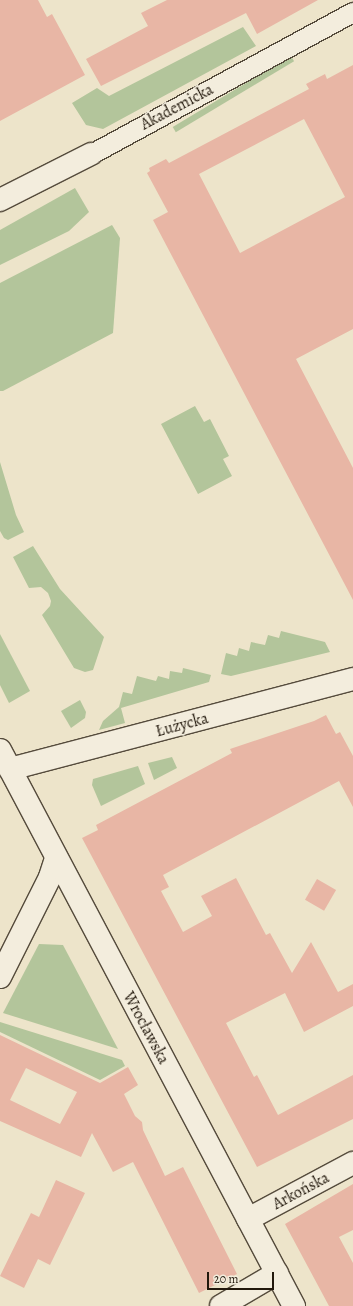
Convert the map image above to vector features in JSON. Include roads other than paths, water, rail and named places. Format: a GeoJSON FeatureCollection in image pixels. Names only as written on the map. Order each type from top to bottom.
{"type":"FeatureCollection","features":[{"type":"Feature","properties":{"kind":"street","name":"Akademicka"},"geometry":{"type":"LineString","coordinates":[[0,200],[91,154],[353,12]]}},
{"type":"Feature","properties":{"kind":"street","name":"Łużycka"},"geometry":{"type":"LineString","coordinates":[[10,769],[353,679]]}},
{"type":"Feature","properties":{"kind":"street","name":"Wrocławska"},"geometry":{"type":"LineString","coordinates":[[0,750],[294,1306]]}},
{"type":"Feature","properties":{"kind":"street"},"geometry":{"type":"LineString","coordinates":[[0,977],[50,877],[56,858]]}},
{"type":"Feature","properties":{"kind":"street","name":"Arkońska"},"geometry":{"type":"LineString","coordinates":[[248,1219],[353,1163]]}},
{"type":"Feature","properties":{"kind":"street"},"geometry":{"type":"LineString","coordinates":[[221,1306],[276,1273]]}}]}
